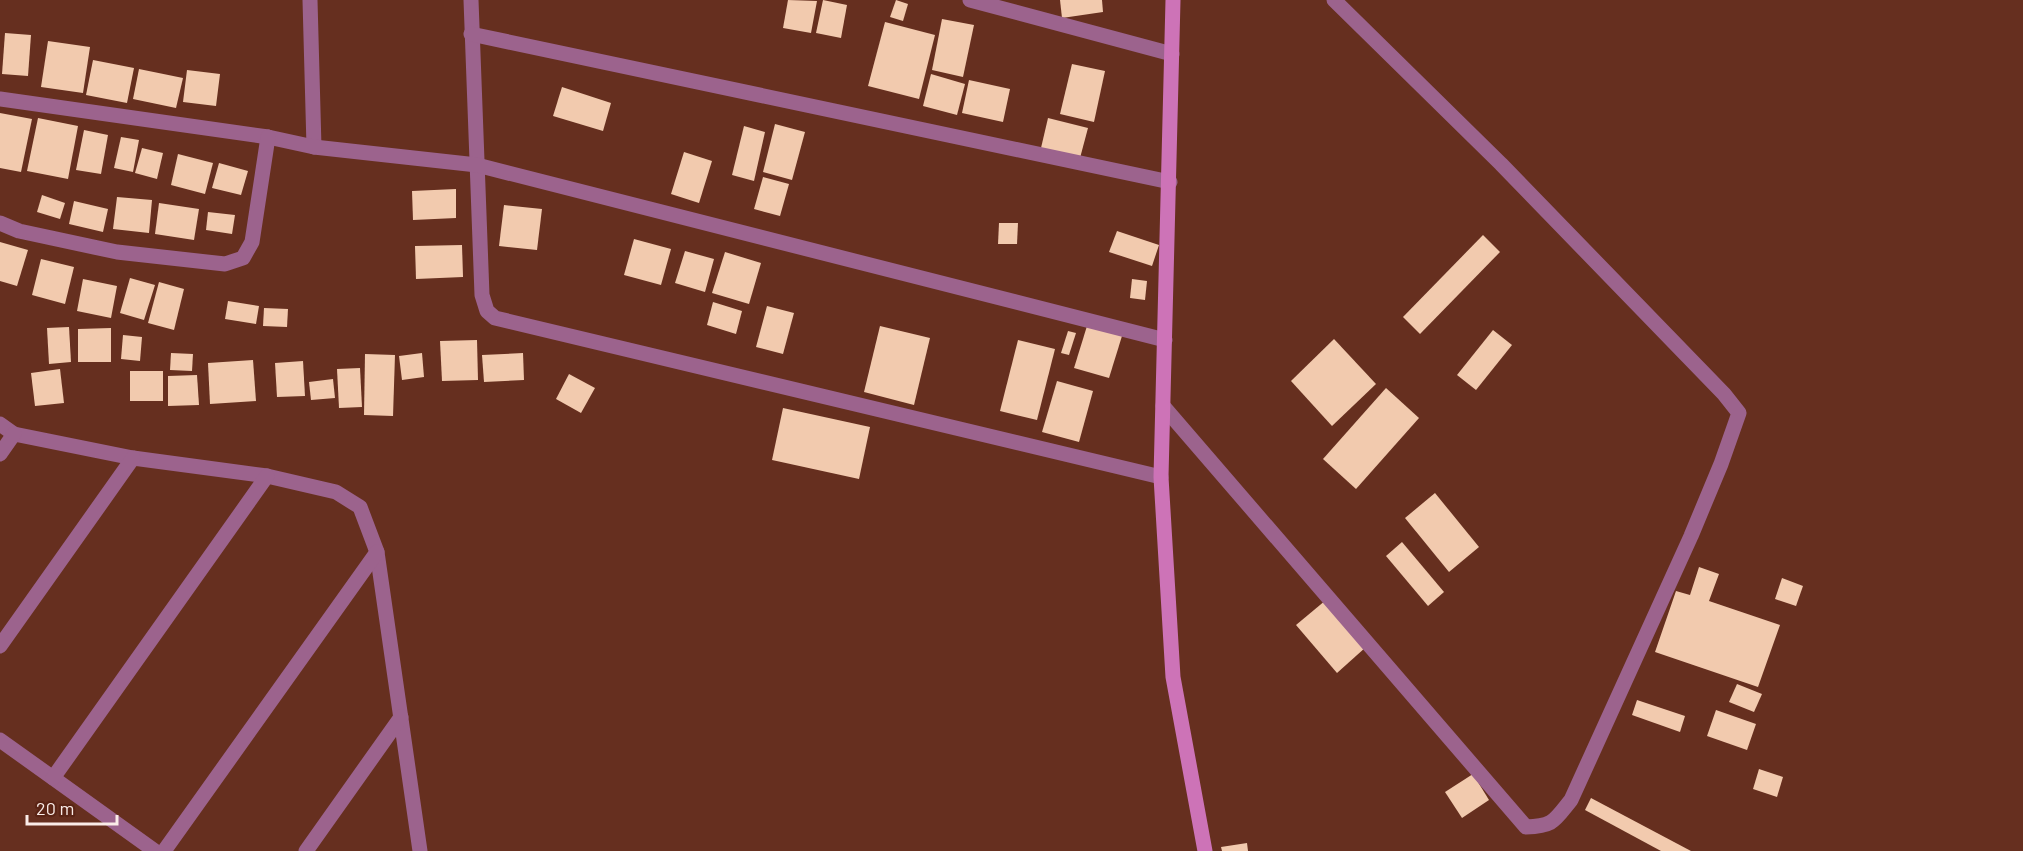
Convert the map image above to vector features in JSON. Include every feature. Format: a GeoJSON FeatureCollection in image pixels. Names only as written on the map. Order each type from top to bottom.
{"type":"FeatureCollection","features":[{"type":"Feature","properties":{"kind":"street"},"geometry":{"type":"LineString","coordinates":[[310,0],[315,147]]}},
{"type":"Feature","properties":{"kind":"street"},"geometry":{"type":"LineString","coordinates":[[471,0],[482,295],[487,311],[495,318],[1161,477]]}},
{"type":"Feature","properties":{"kind":"street"},"geometry":{"type":"LineString","coordinates":[[970,0],[1008,5],[1172,54]]}},
{"type":"Feature","properties":{"kind":"street"},"geometry":{"type":"LineString","coordinates":[[1173,0],[1161,477],[1173,677],[1205,851]]}},
{"type":"Feature","properties":{"kind":"street"},"geometry":{"type":"LineString","coordinates":[[1163,405],[1526,827],[1545,826],[1554,821],[1571,800],[1691,536],[1721,464],[1739,412],[1509,173],[1334,0]]}},
{"type":"Feature","properties":{"kind":"street"},"geometry":{"type":"LineString","coordinates":[[471,33],[1170,182]]}},
{"type":"Feature","properties":{"kind":"street"},"geometry":{"type":"LineString","coordinates":[[0,99],[268,136],[315,147],[477,165],[1165,340]]}},
{"type":"Feature","properties":{"kind":"street"},"geometry":{"type":"LineString","coordinates":[[0,223],[19,231],[117,252],[225,264],[243,258],[252,242],[268,136]]}},
{"type":"Feature","properties":{"kind":"street"},"geometry":{"type":"LineString","coordinates":[[0,424],[14,434],[133,458],[267,476],[336,492],[360,507],[377,552],[420,851]]}},
{"type":"Feature","properties":{"kind":"street"},"geometry":{"type":"LineString","coordinates":[[0,454],[14,434]]}},
{"type":"Feature","properties":{"kind":"street"},"geometry":{"type":"LineString","coordinates":[[0,646],[133,458]]}},
{"type":"Feature","properties":{"kind":"street"},"geometry":{"type":"LineString","coordinates":[[53,778],[267,476]]}},
{"type":"Feature","properties":{"kind":"street"},"geometry":{"type":"LineString","coordinates":[[164,851],[377,552]]}},
{"type":"Feature","properties":{"kind":"street"},"geometry":{"type":"LineString","coordinates":[[306,851],[401,717]]}},
{"type":"Feature","properties":{"kind":"street"},"geometry":{"type":"LineString","coordinates":[[0,740],[155,851]]}},
{"type":"Feature","properties":{"kind":"building"},"geometry":{"type":"Polygon","coordinates":[[[788,0],[817,1],[811,33],[783,28],[788,0]]]}},
{"type":"Feature","properties":{"kind":"building"},"geometry":{"type":"Polygon","coordinates":[[[823,0],[847,5],[841,38],[816,33],[823,0]]]}},
{"type":"Feature","properties":{"kind":"building"},"geometry":{"type":"Polygon","coordinates":[[[896,0],[908,4],[903,21],[890,17],[896,0]]]}},
{"type":"Feature","properties":{"kind":"building"},"geometry":{"type":"Polygon","coordinates":[[[1060,0],[1102,0],[1103,12],[1062,18],[1060,0]]]}},
{"type":"Feature","properties":{"kind":"building"},"geometry":{"type":"Polygon","coordinates":[[[942,19],[974,25],[963,77],[932,70],[942,19]]]}},
{"type":"Feature","properties":{"kind":"building"},"geometry":{"type":"Polygon","coordinates":[[[885,22],[935,35],[919,99],[868,86],[885,22]]]}},
{"type":"Feature","properties":{"kind":"building"},"geometry":{"type":"Polygon","coordinates":[[[5,33],[31,35],[28,76],[2,74],[5,33]]]}},
{"type":"Feature","properties":{"kind":"building"},"geometry":{"type":"Polygon","coordinates":[[[48,41],[90,47],[83,93],[41,87],[48,41]]]}},
{"type":"Feature","properties":{"kind":"building"},"geometry":{"type":"Polygon","coordinates":[[[93,60],[134,68],[127,103],[86,95],[93,60]]]}},
{"type":"Feature","properties":{"kind":"building"},"geometry":{"type":"Polygon","coordinates":[[[1072,64],[1105,71],[1094,122],[1060,114],[1072,64]]]}},
{"type":"Feature","properties":{"kind":"building"},"geometry":{"type":"Polygon","coordinates":[[[139,69],[183,78],[176,108],[133,99],[139,69]]]}},
{"type":"Feature","properties":{"kind":"building"},"geometry":{"type":"Polygon","coordinates":[[[187,70],[220,74],[216,106],[183,102],[187,70]]]}},
{"type":"Feature","properties":{"kind":"building"},"geometry":{"type":"Polygon","coordinates":[[[931,74],[965,84],[957,115],[923,106],[931,74]]]}},
{"type":"Feature","properties":{"kind":"building"},"geometry":{"type":"Polygon","coordinates":[[[969,80],[1010,89],[1003,122],[962,113],[969,80]]]}},
{"type":"Feature","properties":{"kind":"building"},"geometry":{"type":"Polygon","coordinates":[[[562,87],[611,103],[603,131],[553,116],[562,87]]]}},
{"type":"Feature","properties":{"kind":"building"},"geometry":{"type":"Polygon","coordinates":[[[0,113],[32,119],[21,172],[0,168],[0,113]]]}},
{"type":"Feature","properties":{"kind":"building"},"geometry":{"type":"Polygon","coordinates":[[[38,118],[78,126],[68,179],[27,171],[38,118]]]}},
{"type":"Feature","properties":{"kind":"building"},"geometry":{"type":"Polygon","coordinates":[[[1048,118],[1088,128],[1080,158],[1041,148],[1048,118]]]}},
{"type":"Feature","properties":{"kind":"building"},"geometry":{"type":"Polygon","coordinates":[[[775,124],[805,132],[792,180],[763,172],[775,124]]]}},
{"type":"Feature","properties":{"kind":"building"},"geometry":{"type":"Polygon","coordinates":[[[744,126],[765,132],[754,181],[732,175],[744,126]]]}},
{"type":"Feature","properties":{"kind":"building"},"geometry":{"type":"Polygon","coordinates":[[[84,130],[108,135],[101,174],[76,170],[84,130]]]}},
{"type":"Feature","properties":{"kind":"building"},"geometry":{"type":"Polygon","coordinates":[[[121,137],[139,140],[133,172],[114,168],[121,137]]]}},
{"type":"Feature","properties":{"kind":"building"},"geometry":{"type":"Polygon","coordinates":[[[142,148],[163,153],[157,179],[135,173],[142,148]]]}},
{"type":"Feature","properties":{"kind":"building"},"geometry":{"type":"Polygon","coordinates":[[[684,152],[712,161],[699,203],[671,194],[684,152]]]}},
{"type":"Feature","properties":{"kind":"building"},"geometry":{"type":"Polygon","coordinates":[[[178,154],[213,163],[205,194],[171,185],[178,154]]]}},
{"type":"Feature","properties":{"kind":"building"},"geometry":{"type":"Polygon","coordinates":[[[219,163],[248,171],[241,195],[212,188],[219,163]]]}},
{"type":"Feature","properties":{"kind":"building"},"geometry":{"type":"Polygon","coordinates":[[[763,177],[789,184],[780,216],[754,209],[763,177]]]}},
{"type":"Feature","properties":{"kind":"building"},"geometry":{"type":"Polygon","coordinates":[[[456,189],[456,218],[413,220],[412,191],[456,189]]]}},
{"type":"Feature","properties":{"kind":"building"},"geometry":{"type":"Polygon","coordinates":[[[42,195],[65,203],[60,219],[37,212],[42,195]]]}},
{"type":"Feature","properties":{"kind":"building"},"geometry":{"type":"Polygon","coordinates":[[[117,197],[152,200],[149,233],[113,229],[117,197]]]}},
{"type":"Feature","properties":{"kind":"building"},"geometry":{"type":"Polygon","coordinates":[[[74,201],[108,209],[103,232],[69,224],[74,201]]]}},
{"type":"Feature","properties":{"kind":"building"},"geometry":{"type":"Polygon","coordinates":[[[159,203],[199,209],[194,240],[155,234],[159,203]]]}},
{"type":"Feature","properties":{"kind":"building"},"geometry":{"type":"Polygon","coordinates":[[[504,205],[542,209],[537,250],[499,246],[504,205]]]}},
{"type":"Feature","properties":{"kind":"building"},"geometry":{"type":"Polygon","coordinates":[[[208,212],[235,215],[232,234],[206,230],[208,212]]]}},
{"type":"Feature","properties":{"kind":"building"},"geometry":{"type":"Polygon","coordinates":[[[999,223],[1018,223],[1017,244],[998,244],[999,223]]]}},
{"type":"Feature","properties":{"kind":"building"},"geometry":{"type":"Polygon","coordinates":[[[1117,231],[1159,245],[1152,266],[1109,252],[1117,231]]]}},
{"type":"Feature","properties":{"kind":"building"},"geometry":{"type":"Polygon","coordinates":[[[1483,235],[1500,252],[1420,334],[1403,317],[1483,235]]]}},
{"type":"Feature","properties":{"kind":"building"},"geometry":{"type":"Polygon","coordinates":[[[634,239],[671,249],[661,285],[624,275],[634,239]]]}},
{"type":"Feature","properties":{"kind":"building"},"geometry":{"type":"Polygon","coordinates":[[[0,242],[28,250],[17,286],[0,281],[0,242]]]}},
{"type":"Feature","properties":{"kind":"building"},"geometry":{"type":"Polygon","coordinates":[[[462,245],[463,277],[416,279],[415,246],[462,245]]]}},
{"type":"Feature","properties":{"kind":"building"},"geometry":{"type":"Polygon","coordinates":[[[685,251],[714,259],[705,292],[675,283],[685,251]]]}},
{"type":"Feature","properties":{"kind":"building"},"geometry":{"type":"Polygon","coordinates":[[[725,252],[761,263],[749,304],[712,293],[725,252]]]}},
{"type":"Feature","properties":{"kind":"building"},"geometry":{"type":"Polygon","coordinates":[[[41,259],[74,267],[65,304],[32,295],[41,259]]]}},
{"type":"Feature","properties":{"kind":"building"},"geometry":{"type":"Polygon","coordinates":[[[130,278],[155,285],[144,320],[120,313],[130,278]]]}},
{"type":"Feature","properties":{"kind":"building"},"geometry":{"type":"Polygon","coordinates":[[[83,279],[117,286],[111,318],[77,311],[83,279]]]}},
{"type":"Feature","properties":{"kind":"building"},"geometry":{"type":"Polygon","coordinates":[[[1132,279],[1147,281],[1145,300],[1130,298],[1132,279]]]}},
{"type":"Feature","properties":{"kind":"building"},"geometry":{"type":"Polygon","coordinates":[[[159,282],[184,289],[174,330],[148,323],[159,282]]]}},
{"type":"Feature","properties":{"kind":"building"},"geometry":{"type":"Polygon","coordinates":[[[228,301],[259,306],[256,324],[225,319],[228,301]]]}},
{"type":"Feature","properties":{"kind":"building"},"geometry":{"type":"Polygon","coordinates":[[[713,302],[742,311],[736,334],[707,325],[713,302]]]}},
{"type":"Feature","properties":{"kind":"building"},"geometry":{"type":"Polygon","coordinates":[[[767,306],[794,313],[783,354],[756,347],[767,306]]]}},
{"type":"Feature","properties":{"kind":"building"},"geometry":{"type":"Polygon","coordinates":[[[264,308],[288,309],[287,327],[263,326],[264,308]]]}},
{"type":"Feature","properties":{"kind":"building"},"geometry":{"type":"Polygon","coordinates":[[[880,326],[930,338],[914,405],[864,392],[880,326]]]}},
{"type":"Feature","properties":{"kind":"building"},"geometry":{"type":"Polygon","coordinates":[[[1087,326],[1122,336],[1109,378],[1074,368],[1087,326]]]}},
{"type":"Feature","properties":{"kind":"building"},"geometry":{"type":"Polygon","coordinates":[[[69,327],[71,362],[49,364],[47,328],[69,327]]]}},
{"type":"Feature","properties":{"kind":"building"},"geometry":{"type":"Polygon","coordinates":[[[111,328],[111,362],[78,362],[78,329],[111,328]]]}},
{"type":"Feature","properties":{"kind":"building"},"geometry":{"type":"Polygon","coordinates":[[[1493,330],[1512,345],[1476,390],[1457,375],[1493,330]]]}},
{"type":"Feature","properties":{"kind":"building"},"geometry":{"type":"Polygon","coordinates":[[[1068,331],[1076,333],[1069,355],[1061,353],[1068,331]]]}},
{"type":"Feature","properties":{"kind":"building"},"geometry":{"type":"Polygon","coordinates":[[[123,335],[142,337],[140,361],[121,359],[123,335]]]}},
{"type":"Feature","properties":{"kind":"building"},"geometry":{"type":"Polygon","coordinates":[[[1334,339],[1376,384],[1332,426],[1291,381],[1334,339]]]}},
{"type":"Feature","properties":{"kind":"building"},"geometry":{"type":"Polygon","coordinates":[[[477,340],[478,380],[442,381],[440,341],[477,340]]]}},
{"type":"Feature","properties":{"kind":"building"},"geometry":{"type":"Polygon","coordinates":[[[1018,340],[1055,349],[1037,420],[1000,411],[1018,340]]]}},
{"type":"Feature","properties":{"kind":"building"},"geometry":{"type":"Polygon","coordinates":[[[171,353],[193,354],[192,371],[170,370],[171,353]]]}},
{"type":"Feature","properties":{"kind":"building"},"geometry":{"type":"Polygon","coordinates":[[[422,353],[424,377],[402,380],[399,356],[422,353]]]}},
{"type":"Feature","properties":{"kind":"building"},"geometry":{"type":"Polygon","coordinates":[[[523,353],[524,380],[484,382],[482,355],[523,353]]]}},
{"type":"Feature","properties":{"kind":"building"},"geometry":{"type":"Polygon","coordinates":[[[365,354],[395,355],[393,416],[364,415],[365,354]]]}},
{"type":"Feature","properties":{"kind":"building"},"geometry":{"type":"Polygon","coordinates":[[[253,360],[256,401],[210,404],[208,363],[253,360]]]}},
{"type":"Feature","properties":{"kind":"building"},"geometry":{"type":"Polygon","coordinates":[[[303,361],[305,396],[277,397],[275,363],[303,361]]]}},
{"type":"Feature","properties":{"kind":"building"},"geometry":{"type":"Polygon","coordinates":[[[360,368],[362,407],[339,408],[337,369],[360,368]]]}},
{"type":"Feature","properties":{"kind":"building"},"geometry":{"type":"Polygon","coordinates":[[[60,369],[64,403],[35,406],[31,373],[60,369]]]}},
{"type":"Feature","properties":{"kind":"building"},"geometry":{"type":"Polygon","coordinates":[[[130,371],[163,371],[163,401],[130,401],[130,371]]]}},
{"type":"Feature","properties":{"kind":"building"},"geometry":{"type":"Polygon","coordinates":[[[569,374],[595,388],[581,413],[556,399],[569,374]]]}},
{"type":"Feature","properties":{"kind":"building"},"geometry":{"type":"Polygon","coordinates":[[[197,375],[199,405],[168,406],[168,376],[197,375]]]}},
{"type":"Feature","properties":{"kind":"building"},"geometry":{"type":"Polygon","coordinates":[[[333,379],[335,398],[311,400],[309,382],[333,379]]]}},
{"type":"Feature","properties":{"kind":"building"},"geometry":{"type":"Polygon","coordinates":[[[1057,381],[1093,391],[1079,442],[1042,432],[1057,381]]]}},
{"type":"Feature","properties":{"kind":"building"},"geometry":{"type":"Polygon","coordinates":[[[1386,388],[1419,418],[1356,489],[1323,459],[1386,388]]]}},
{"type":"Feature","properties":{"kind":"building"},"geometry":{"type":"Polygon","coordinates":[[[783,408],[870,427],[859,479],[772,460],[783,408]]]}},
{"type":"Feature","properties":{"kind":"building"},"geometry":{"type":"Polygon","coordinates":[[[1435,493],[1479,547],[1449,572],[1405,518],[1435,493]]]}},
{"type":"Feature","properties":{"kind":"building"},"geometry":{"type":"Polygon","coordinates":[[[1402,542],[1444,592],[1428,606],[1386,556],[1402,542]]]}},
{"type":"Feature","properties":{"kind":"building"},"geometry":{"type":"Polygon","coordinates":[[[1699,567],[1719,574],[1709,601],[1780,625],[1758,687],[1655,652],[1676,591],[1690,595],[1699,567]]]}},
{"type":"Feature","properties":{"kind":"building"},"geometry":{"type":"Polygon","coordinates":[[[1782,578],[1803,586],[1796,606],[1775,599],[1782,578]]]}},
{"type":"Feature","properties":{"kind":"building"},"geometry":{"type":"Polygon","coordinates":[[[1326,600],[1366,647],[1337,673],[1296,625],[1326,600]]]}},
{"type":"Feature","properties":{"kind":"building"},"geometry":{"type":"Polygon","coordinates":[[[1737,684],[1762,694],[1754,712],[1729,702],[1737,684]]]}},
{"type":"Feature","properties":{"kind":"building"},"geometry":{"type":"Polygon","coordinates":[[[1637,700],[1685,716],[1680,732],[1632,715],[1637,700]]]}},
{"type":"Feature","properties":{"kind":"building"},"geometry":{"type":"Polygon","coordinates":[[[1716,710],[1756,724],[1747,750],[1707,736],[1716,710]]]}},
{"type":"Feature","properties":{"kind":"building"},"geometry":{"type":"Polygon","coordinates":[[[1759,769],[1783,777],[1777,797],[1753,789],[1759,769]]]}},
{"type":"Feature","properties":{"kind":"building"},"geometry":{"type":"Polygon","coordinates":[[[1473,774],[1489,800],[1462,818],[1445,792],[1473,774]]]}},
{"type":"Feature","properties":{"kind":"building"},"geometry":{"type":"Polygon","coordinates":[[[1591,798],[1691,851],[1661,851],[1585,810],[1591,798]]]}},
{"type":"Feature","properties":{"kind":"building"},"geometry":{"type":"Polygon","coordinates":[[[1247,843],[1248,851],[1222,851],[1221,847],[1247,843]]]}}]}
